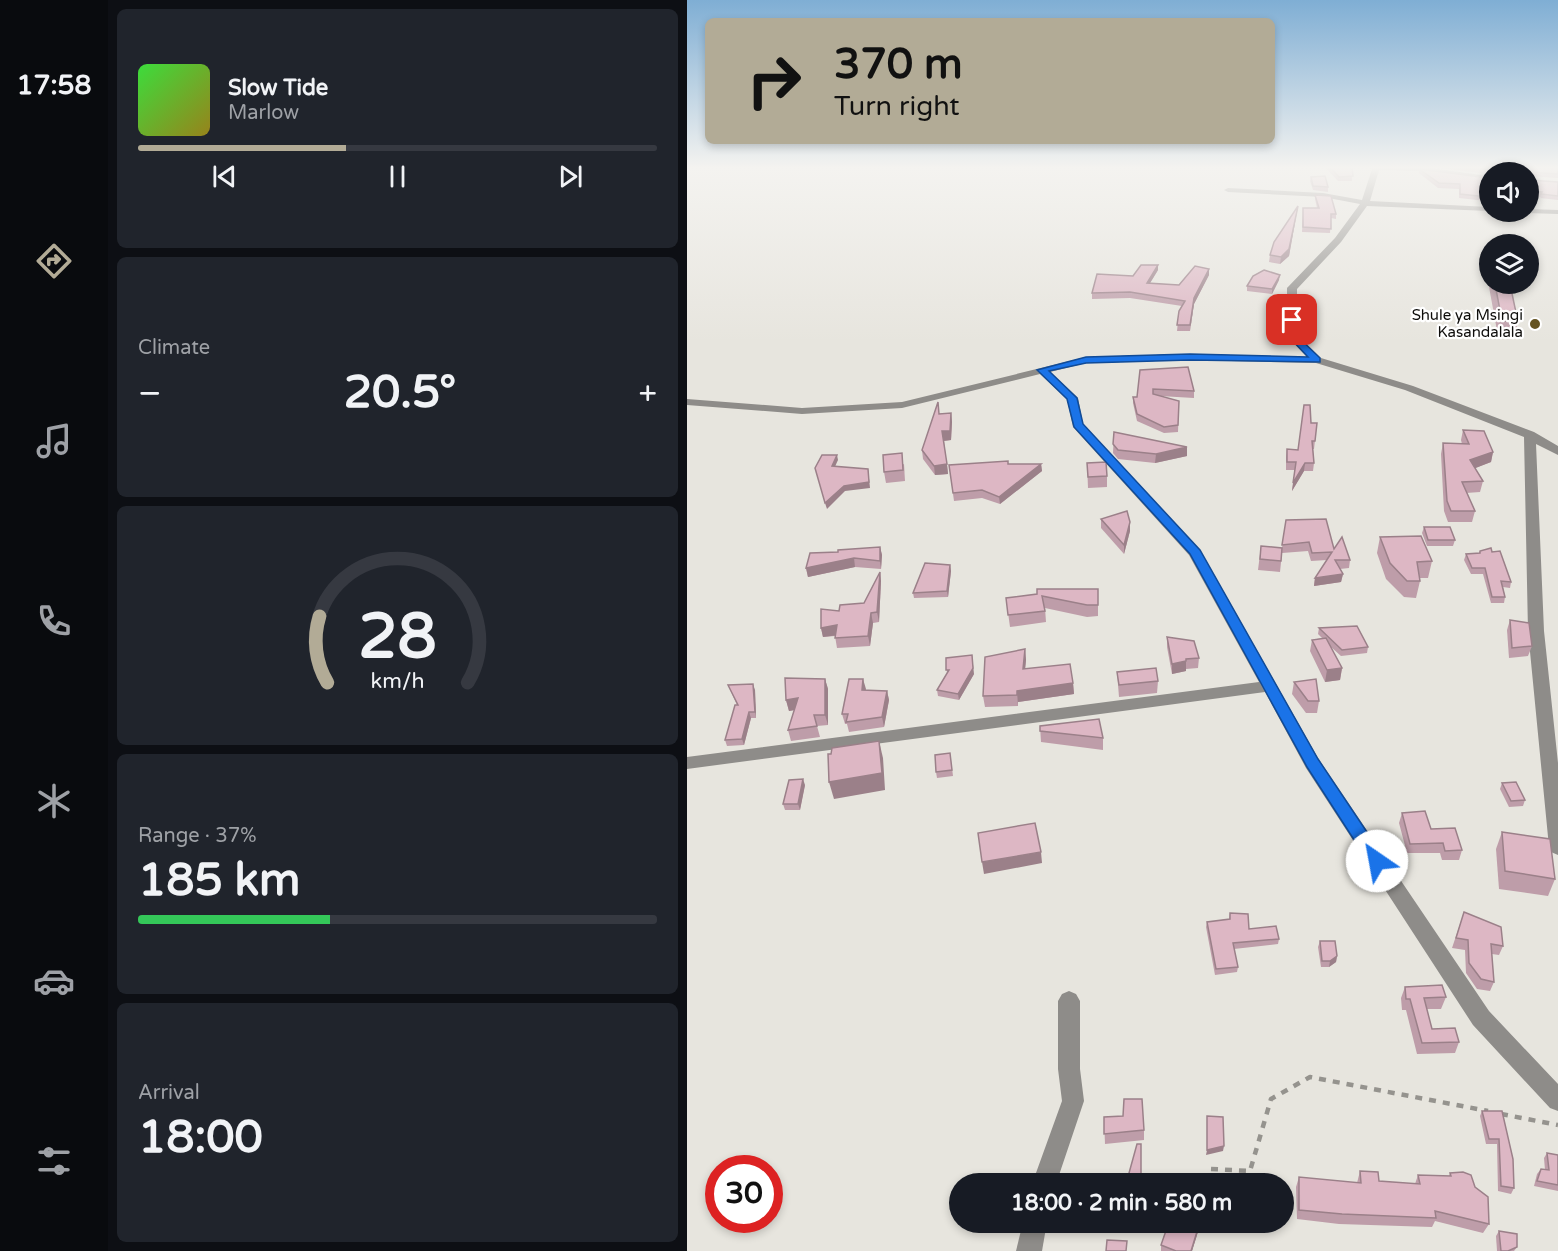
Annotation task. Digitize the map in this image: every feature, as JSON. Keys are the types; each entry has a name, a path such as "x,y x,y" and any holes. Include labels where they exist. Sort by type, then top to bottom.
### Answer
{"street":[{"path":"1317,360 1292,336 1292,288 1338,240 1349,224"},
{"path":"687,402 802,411 902,405 1042,370 1098,360 1190,357 1317,360 1409,388 1530,435 1558,451"},
{"path":"1042,370 1072,398 1077,425 1195,553 1312,763 1481,1018 1558,1100"},
{"path":"1530,435 1536,631 1554,762 1558,847"},
{"path":"687,763 1270,686"},
{"path":"1048,1173 1073,1101 1069,1068 1069,1001"},
{"path":"1029,1251 1033,1233"}],"path":[{"path":"1211,1169 1250,1171 1271,1099 1310,1077 1558,1125"}],"building":[{"path":"1286,224 1294,224 1289,249 1281,257 1270,255 1274,242"},
{"path":"1303,224 1331,224 1331,229 1303,227"},
{"path":"1141,265 1158,265 1147,283 1179,285 1195,266 1209,269 1194,298 1190,325 1177,325 1179,311 1185,301 1130,292 1092,293 1097,274 1133,276"},
{"path":"1264,270 1280,275 1272,289 1247,286 1253,276"},
{"path":"1497,294 1512,294 1518,322 1502,321"},
{"path":"1188,367 1194,391 1153,389 1153,394 1179,401 1178,425 1164,427 1137,414 1133,397 1137,397 1140,370"},
{"path":"938,402 939,414 951,413 950,431 942,431 947,464 934,466 922,450"},
{"path":"1304,405 1310,405 1311,423 1317,423 1315,441 1312,441 1314,463 1305,463 1293,483 1296,462 1287,462 1287,449 1298,450"},
{"path":"1463,430 1484,431 1493,452 1470,460 1483,481 1462,482 1475,511 1451,511 1447,501 1443,443 1469,444"},
{"path":"1114,432 1187,447 1156,454 1118,450 1113,444"},
{"path":"902,453 903,470 884,472 883,455"},
{"path":"822,455 837,455 832,466 868,469 869,482 844,486 825,503 815,468"},
{"path":"1008,461 1008,464 1041,464 999,497 982,490 953,493 949,465"},
{"path":"1106,462 1107,476 1088,477 1087,463"},
{"path":"1127,511 1130,522 1124,545 1101,519"},
{"path":"1326,519 1334,549 1342,537 1350,560 1335,560 1343,574 1315,578 1332,552 1312,553 1309,542 1282,545 1286,520"},
{"path":"1424,527 1450,527 1455,540 1428,540"},
{"path":"1421,536 1432,561 1417,562 1420,581 1407,581 1390,563 1380,537"},
{"path":"1261,546 1282,548 1281,561 1260,559"},
{"path":"880,547 880,561 854,558 806,568 810,553"},
{"path":"1491,548 1492,552 1500,551 1511,582 1501,581 1505,597 1492,597 1485,568 1472,568 1466,554 1480,553 1480,551"},
{"path":"925,563 950,565 947,591 913,593"},
{"path":"880,572 877,612 871,613 868,636 835,638 837,625 821,628 821,609 839,611 840,605 864,603"},
{"path":"1037,589 1098,589 1098,605 1042,596 1045,611 1008,615 1006,598 1037,594"},
{"path":"1510,620 1529,623 1532,646 1512,648"},
{"path":"1357,626 1368,647 1342,650 1319,628"},
{"path":"1167,637 1194,641 1199,658 1186,659 1186,661 1172,664"},
{"path":"1326,638 1342,668 1327,670 1312,640"},
{"path":"1025,649 1023,669 1070,664 1073,683 1017,691 1017,695 983,696 985,657"},
{"path":"972,655 973,668 958,694 937,690 949,670 946,670 946,658"},
{"path":"1156,668 1158,681 1119,685 1117,672"},
{"path":"785,678 825,679 825,715 814,715 817,726 788,730 798,698 786,700"},
{"path":"849,679 863,679 862,690 887,691 882,717 846,722 848,714 842,714"},
{"path":"1316,679 1319,701 1308,701 1294,682"},
{"path":"753,684 755,712 749,712 742,739 725,740 735,705 738,705 728,685"},
{"path":"1099,719 1103,738 1040,731 1040,726"},
{"path":"879,741 882,773 829,782 828,754 831,754 832,748"},
{"path":"950,753 952,770 936,772 935,755"},
{"path":"803,779 798,804 783,804 789,780"},
{"path":"1516,782 1525,800 1511,801 1502,783"},
{"path":"1425,811 1431,829 1455,828 1462,850 1445,851 1443,843 1410,844 1402,813"},
{"path":"1035,823 1041,852 982,862 978,833"},
{"path":"1502,832 1550,839 1555,879 1505,871"},
{"path":"1464,912 1501,927 1503,946 1491,944 1494,982 1481,979 1469,963 1468,940 1456,938"},
{"path":"1230,913 1248,914 1249,929 1276,926 1279,939 1233,943 1238,967 1216,969 1207,922 1230,919"},
{"path":"1320,941 1335,941 1337,956 1330,961 1322,961"},
{"path":"1442,985 1446,997 1424,998 1432,1029 1455,1028 1459,1042 1422,1043 1410,999 1406,999 1405,987"},
{"path":"1124,1099 1142,1099 1144,1130 1104,1134 1104,1117 1123,1116"},
{"path":"1482,1111 1502,1111 1513,1159 1514,1188 1501,1186 1499,1139 1489,1139"},
{"path":"1207,1116 1223,1117 1224,1146 1207,1150"},
{"path":"1137,1144 1141,1144 1141,1173 1129,1173"},
{"path":"1547,1153 1558,1155 1558,1185 1537,1181 1541,1169 1549,1170"},
{"path":"1360,1171 1378,1172 1379,1181 1420,1184 1418,1175 1451,1176 1450,1173 1463,1172 1471,1175 1475,1187 1488,1197 1489,1224 1435,1211 1436,1218 1299,1210 1299,1177 1361,1183"},
{"path":"1499,1231 1517,1234 1517,1247 1501,1251"},
{"path":"1165,1233 1197,1233 1191,1251 1176,1251 1161,1245"},
{"path":"1107,1240 1127,1241 1126,1251 1106,1251"}],"place":[{"name":"Shule ya Msingi Kasandalala","path":"1535,324"}],"route":[{"path":"1292,320 1292,336 1317,360 1190,357 1086,360 1042,370 1072,398 1077,425 1195,553 1312,763 1377,861"}]}
